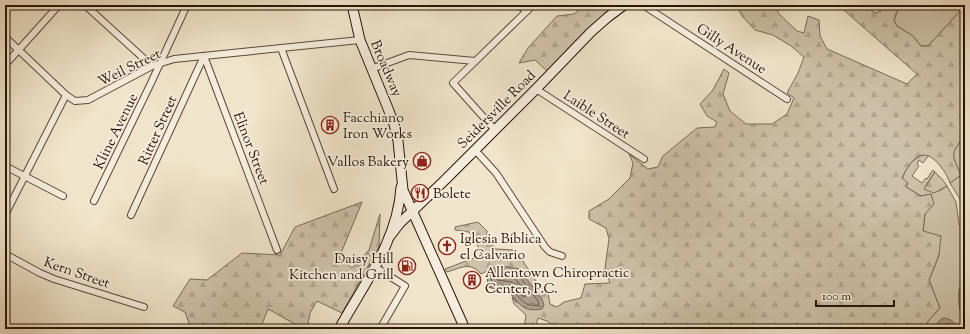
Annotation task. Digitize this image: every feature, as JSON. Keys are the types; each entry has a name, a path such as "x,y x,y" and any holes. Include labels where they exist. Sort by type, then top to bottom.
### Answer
{"main road":[{"name":"Broadway","path":"352,5 360,40 394,124 400,158 403,190 465,329"},
{"name":"Seidersville Road","path":"390,236 400,223 595,29 624,5"},
{"path":"339,329 375,267 390,236 399,206 401,177"}],"street":[{"path":"5,65 59,5"},
{"path":"85,5 152,66"},
{"name":"Kline Avenue","path":"94,201 187,5"},
{"path":"518,5 527,11"},
{"path":"495,130 453,83 533,5"},
{"name":"Gilly Avenue","path":"643,5 787,99"},
{"name":"Weil Street","path":"5,37 66,95 75,101 88,100 152,66 174,59 360,40"},
{"path":"281,48 334,189"},
{"path":"371,69 409,55 475,61"},
{"name":"Ritter Street","path":"132,215 204,56"},
{"name":"Elinor Street","path":"204,56 277,250"},
{"name":"Laible Street","path":"536,89 644,159"},
{"path":"5,215 66,95"},
{"path":"475,150 496,173 545,247 550,252 562,256"},
{"path":"5,166 64,196"},
{"name":"Kern Street","path":"5,254 54,279 144,307"},
{"path":"375,267 406,286 380,329"}],"green space":[{"path":"585,5 618,5 548,72 535,60 519,63 528,48 557,16 574,14"},
{"path":"735,5 778,5 778,13 797,31 804,33 808,16 819,20 820,36 827,49 907,84 917,74 838,5 865,5 875,13 881,11 885,5 899,5 894,21 897,26 913,36 921,46 928,46 961,10 963,5 965,5 965,135 954,154 955,162 961,175 950,183 945,173 935,160 924,155 918,156 914,160 902,178 908,183 906,187 921,196 931,194 934,204 925,214 923,231 941,236 939,255 929,280 940,308 928,321 926,329 558,329 547,321 538,318 535,329 524,329 526,315 514,304 512,297 517,303 495,267 481,274 477,270 469,267 461,267 447,272 445,269 482,255 469,232 455,230 455,227 478,222 487,231 487,239 496,249 513,250 519,255 538,284 548,293 550,304 557,307 564,302 581,298 585,284 610,283 605,268 609,239 606,228 589,219 589,211 609,199 630,178 633,163 629,154 648,169 658,167 663,156 697,128 715,127 717,122 707,116 700,104 713,90 724,69 729,73 723,94 730,111 746,124 772,124 787,114 794,98 787,93 798,73 804,57 791,46 773,35 755,30 743,17"},
{"path":"899,5 963,5 961,10 928,46 921,46 913,36 897,26 894,21"},
{"path":"965,135 965,226 963,222 960,199 950,183 961,175 955,162 954,154"},
{"path":"925,154 929,155 923,163 919,160 917,164 919,166 912,176 922,183 926,178 927,179 933,170 935,172 926,185 939,191 947,186 956,202 959,224 965,234 965,275 959,291 959,304 963,324 965,323 965,329 926,329 928,321 940,308 929,280 939,255 923,231 925,214 933,204 931,194 921,196 906,187 902,179 910,164 916,158"},
{"path":"935,172 947,186 934,193 924,189"},
{"path":"362,202 339,258 352,268 369,250 380,214 379,247 342,313 317,301 310,313 308,324 302,328 268,309 260,329 187,329 190,326 185,312 173,306 190,279 207,280 242,253 280,255 295,227"},
{"path":"965,275 965,323 963,324 959,304 959,291"}],"water":[{"path":"501,266 519,269 542,299 544,305 542,309 535,310 525,308 521,306 507,290 498,290 488,287 487,273 489,270"},
{"path":"943,318 952,321 959,329 935,329 938,322"}],"place":[{"name":"Facchiano Iron Works","path":"330,125"},
{"name":"Vallos Bakery","path":"422,161"},
{"name":"Bolete","path":"420,193"},
{"name":"Iglesia Bíblica el Calvario","path":"447,246"},
{"name":"Daisy Hill Kitchen and Grill","path":"407,266"},
{"name":"Allentown Chiropractic Center, P.C.","path":"472,280"}]}
